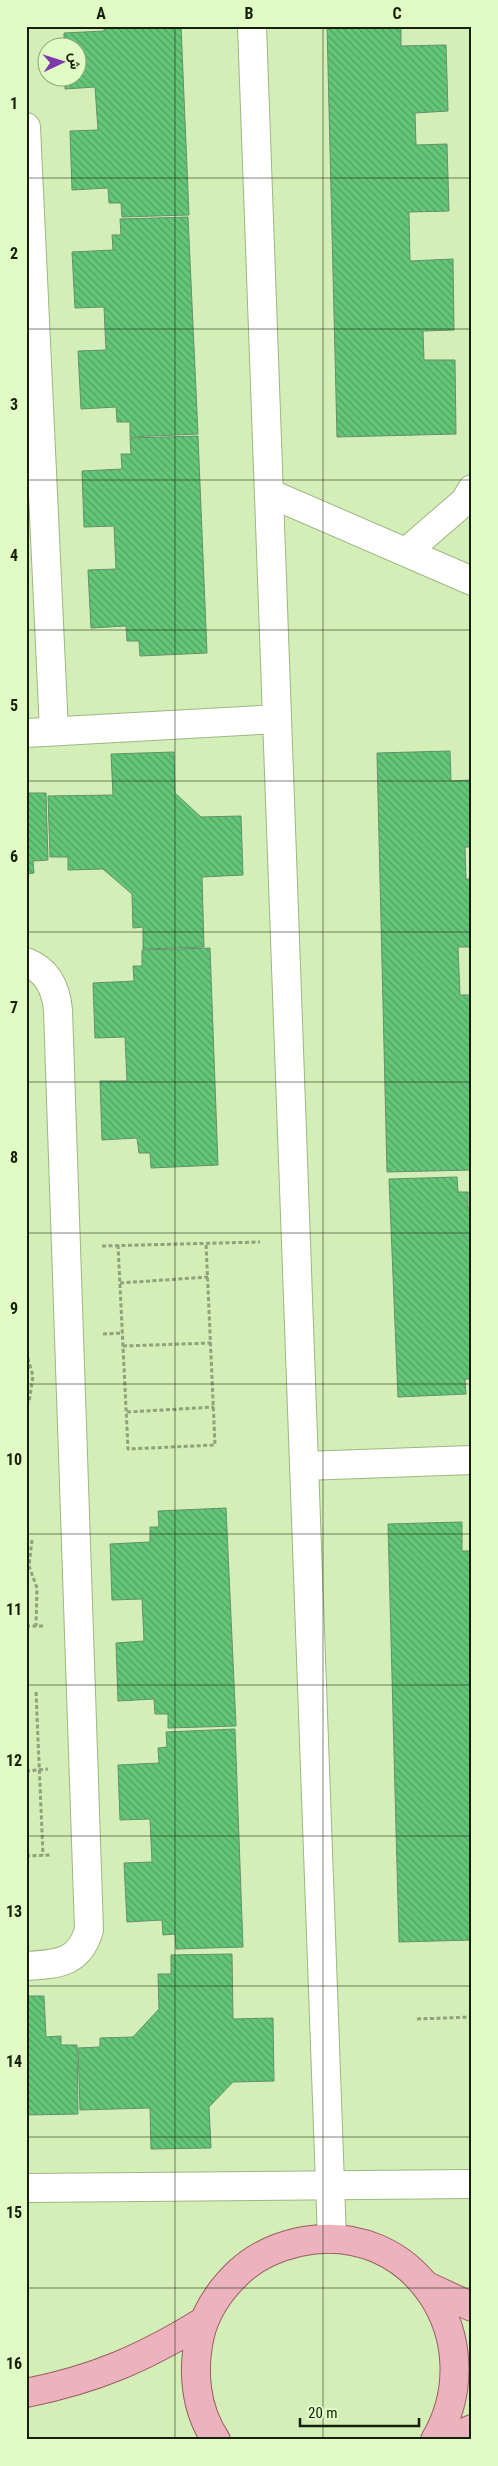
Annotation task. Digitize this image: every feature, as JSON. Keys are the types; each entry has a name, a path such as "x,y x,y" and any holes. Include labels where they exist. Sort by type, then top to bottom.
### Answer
{"main road":[{"path":"216,2440 208,2429 197,2394 195,2357 204,2321 214,2300 246,2266 265,2254 286,2244 332,2239 353,2241 374,2248 410,2270 425,2284 439,2305 450,2328 455,2352 456,2377 452,2402 444,2425 435,2440"},
{"path":"425,2284 472,2306"},
{"path":"26,2393 64,2386 113,2370 160,2348 204,2321"},
{"path":"447,2440 472,2429"}],"street":[{"path":"252,26 332,2239"},
{"path":"26,127 54,731"},
{"path":"406,552 465,500 472,489"},
{"path":"269,493 472,581"},
{"path":"26,733 277,720"},
{"path":"26,962 42,971 51,982 56,995 89,1930 83,1946 71,1958 60,1963 26,1966"},
{"path":"304,1466 472,1460"},
{"path":"26,2188 472,2184"}],"path":[{"path":"66,1247 296,1241"},
{"path":"118,1245 128,1449 215,1445 206,1243"},
{"path":"120,1283 208,1277"},
{"path":"124,1346 211,1343"},
{"path":"26,1352 33,1376 29,1404"},
{"path":"127,1412 214,1407"},
{"path":"32,1540 30,1566 37,1588 36,1626"},
{"path":"36,1692 43,1855"},
{"path":"417,2019 472,2017"}],"building":[{"path":"104,26 181,26 189,215 122,217 121,203 109,203 108,188 72,190 70,131 98,130 95,87 88,87 88,38 64,38 64,33 104,31"},
{"path":"327,26 401,26 401,46 446,45 448,111 415,113 416,145 447,144 449,211 409,212 410,261 453,259 454,330 423,331 424,360 455,360 456,434 337,437"},
{"path":"188,217 198,434 130,437 130,422 117,422 116,407 81,409 78,351 106,350 104,307 75,308 72,252 113,250 112,235 121,235 120,219"},
{"path":"198,436 207,653 140,656 139,641 127,641 126,626 91,628 88,570 116,569 114,526 84,527 82,471 122,469 121,454 131,454 130,438"},
{"path":"450,751 451,781 472,780 472,847 465,847 466,879 472,879 472,947 458,947 460,995 472,995 472,1170 387,1172 377,753"},
{"path":"174,752 175,793 201,817 241,816 243,875 202,877 204,947 143,949 143,927 133,928 132,894 103,869 68,870 68,857 50,857 48,796 113,795 111,754"},
{"path":"26,793 46,793 48,860 33,861 34,873 26,874"},
{"path":"210,948 218,1165 151,1168 150,1153 139,1153 137,1138 102,1140 100,1081 127,1081 125,1037 95,1038 93,983 134,981 133,966 142,966 142,950"},
{"path":"457,1177 458,1192 468,1192 468,1208 472,1207 472,1379 465,1379 466,1394 398,1397 389,1179"},
{"path":"226,1508 236,1726 168,1728 168,1714 155,1714 154,1699 118,1701 116,1643 144,1641 142,1599 112,1600 110,1544 150,1542 150,1527 159,1527 158,1511"},
{"path":"462,1522 462,1551 472,1551 472,1717 470,1717 472,1940 399,1942 388,1524"},
{"path":"235,1729 243,1947 176,1949 175,1934 163,1935 162,1920 127,1922 124,1863 152,1862 150,1819 120,1820 118,1765 159,1763 158,1748 167,1747 166,1732"},
{"path":"232,1954 233,2019 273,2018 274,2081 233,2082 209,2107 211,2148 151,2149 150,2108 80,2110 78,2048 100,2047 100,2038 133,2037 159,2009 158,1974 171,1974 171,1955"},
{"path":"26,1996 44,1996 46,2037 61,2036 61,2045 77,2045 78,2114 26,2115"}]}
